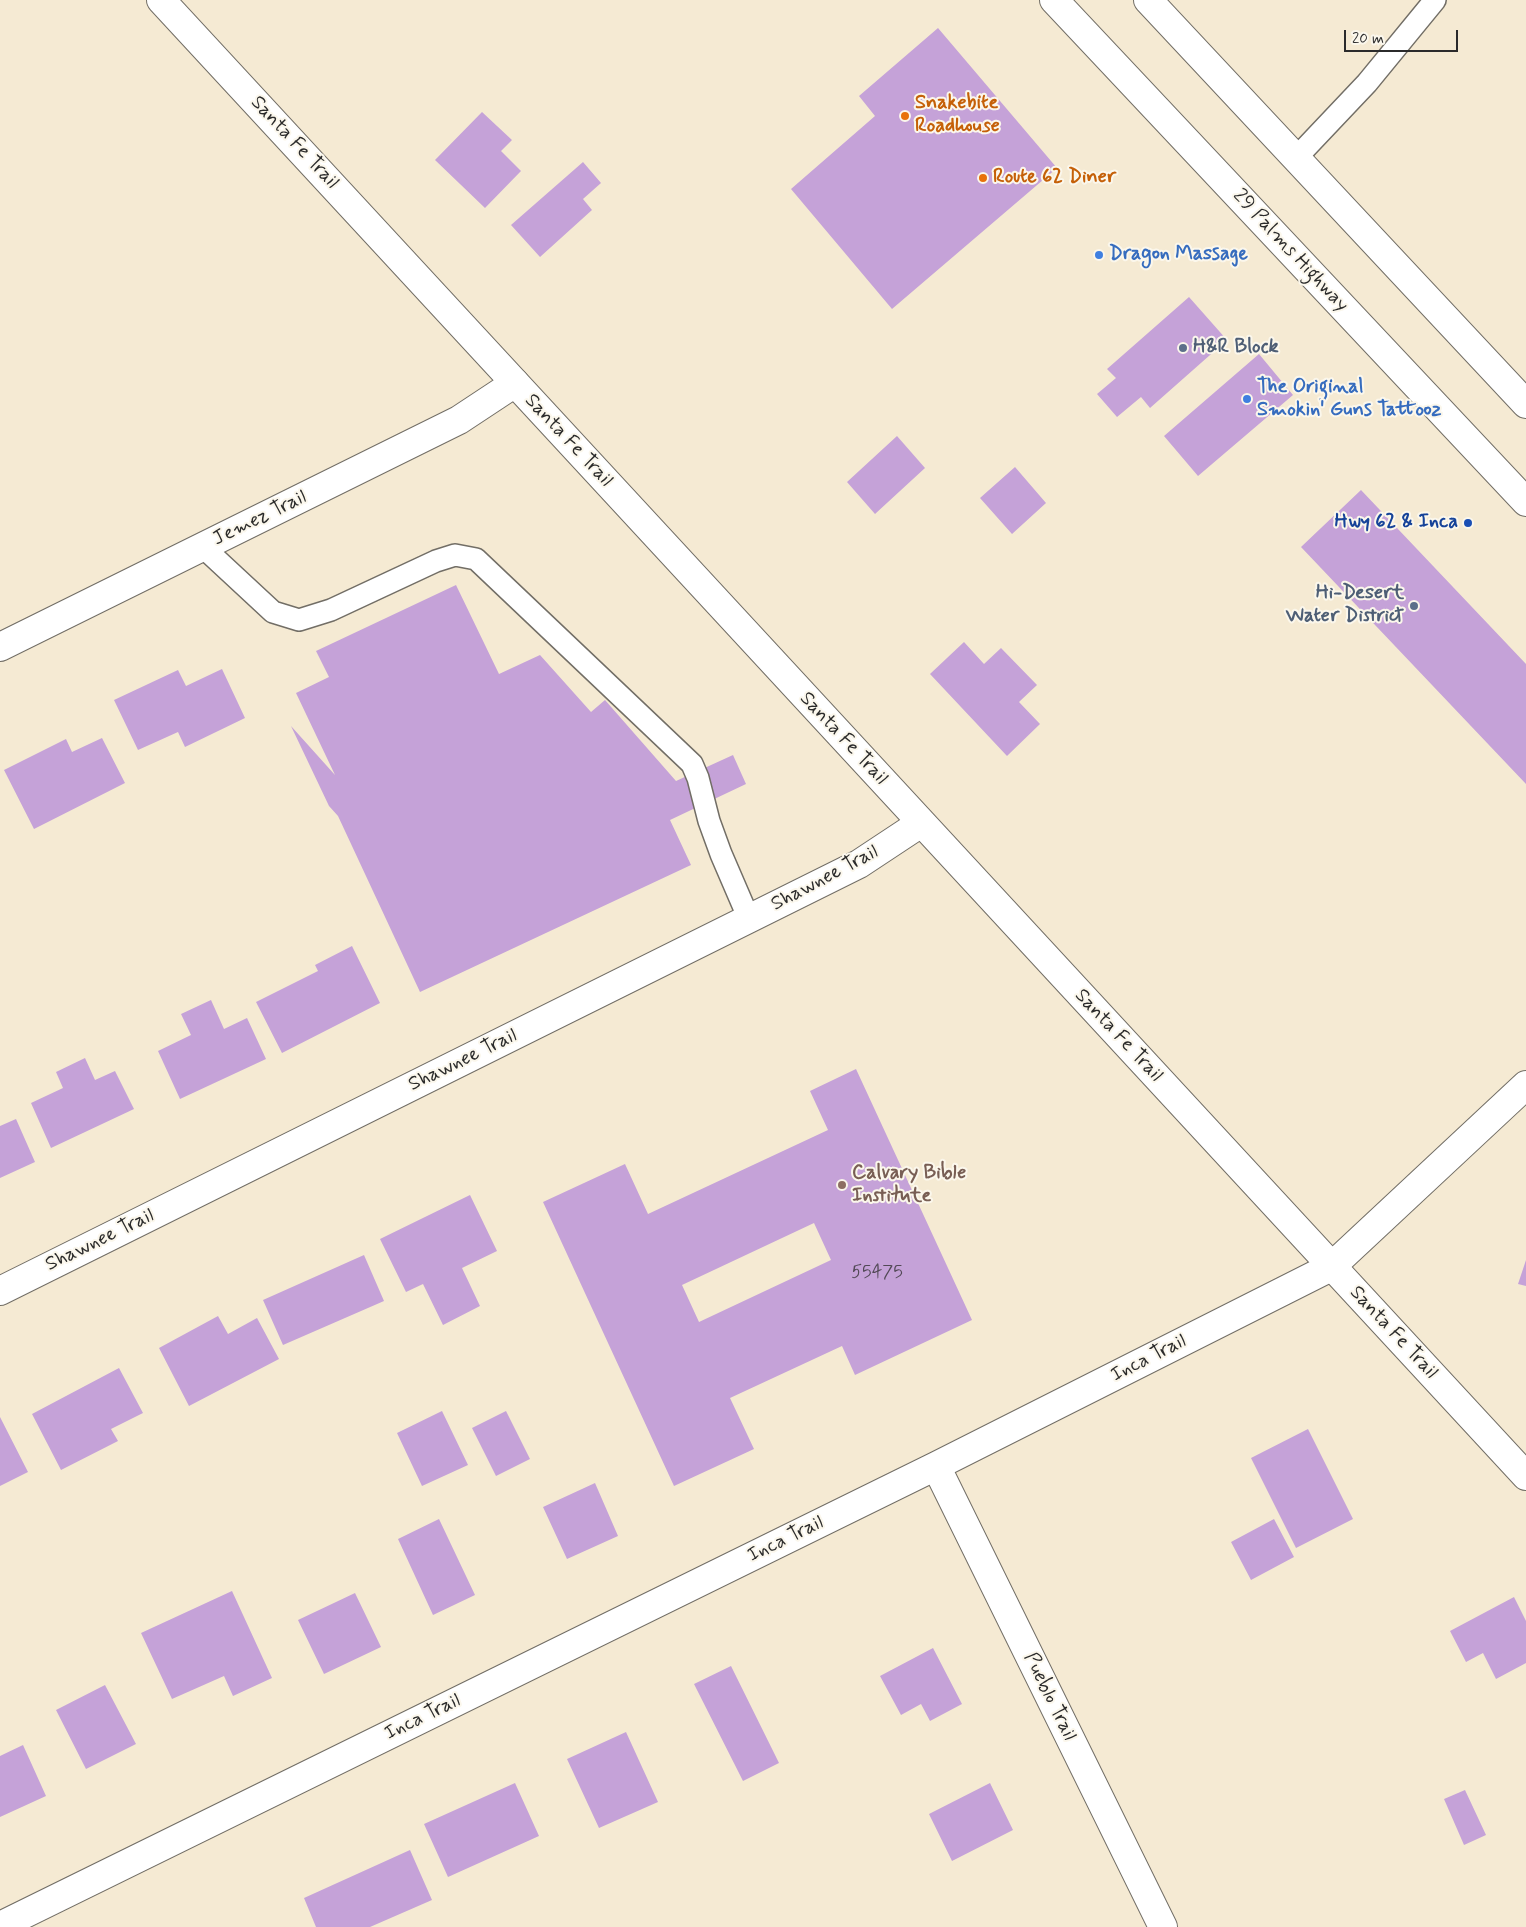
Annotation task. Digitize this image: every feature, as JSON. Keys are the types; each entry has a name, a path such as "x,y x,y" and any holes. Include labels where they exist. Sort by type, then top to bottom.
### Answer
{"street":[{"name":"Santa Fe Trail","path":"161,0 1330,1267 1526,1476"},
{"name":"29 Palms Highway","path":"1054,0 1526,502"},
{"path":"1148,0 1526,404"},
{"name":"Jemez Trail","path":"0,647 459,420 515,383"},
{"name":"Shawnee Trail","path":"0,1291 858,864 921,823"},
{"name":"Inca Trail","path":"0,1926 936,1466 1330,1267 1526,1085"},
{"name":"Pueblo Trail","path":"936,1466 1163,1927"}],"lane":[{"path":"1296,158 1367,84 1435,0"},
{"path":"203,547 273,612 299,620 331,610 436,561 455,555 476,559 692,764 721,854 749,919"}],"building":[{"path":"938,28 1057,168 892,309 791,189 875,116 859,96"},
{"path":"482,112 512,140 501,151 521,171 485,208 435,160"},
{"path":"583,162 601,183 583,199 592,210 540,257 511,225"},
{"path":"1189,297 1227,340 1150,408 1141,397 1117,417 1097,394 1116,378 1107,369"},
{"path":"1259,354 1293,395 1198,476 1164,436"},
{"path":"897,436 925,468 875,514 847,482"},
{"path":"1015,467 1046,503 1012,534 980,498"},
{"name":"Hi-Desert Water District","path":"1361,490 1526,664 1526,784 1301,547"},
{"path":"456,585 499,674 540,655 591,712 605,700 676,781 733,755 746,784 670,820 691,865 420,992 338,816 329,806 291,726 335,775 296,693 329,677 316,651"},
{"path":"964,642 984,664 1001,648 1037,685 1019,702 1040,724 1007,756 930,674"},
{"path":"222,669 245,718 185,747 178,732 138,750 114,700 178,670 186,686"},
{"path":"102,738 125,783 34,829 4,770 66,739 72,752"},
{"path":"352,946 380,1003 282,1053 256,1002 318,971 315,965"},
{"path":"211,1000 224,1029 247,1018 266,1059 180,1099 158,1051 191,1035 181,1014"},
{"path":"85,1058 95,1080 115,1071 134,1109 51,1148 31,1103 63,1088 56,1072"},
{"path":"856,1069 972,1320 855,1375 842,1346 730,1398 754,1449 674,1486 543,1202 625,1164 648,1214 828,1130 810,1091","holes":["814,1223 831,1260 699,1322 682,1285"]},
{"path":"16,1119 35,1162 0,1178 0,1126"},
{"path":"470,1195 497,1251 462,1268 480,1306 443,1325 423,1284 406,1292 380,1239"},
{"path":"364,1255 384,1301 283,1345 263,1300"},
{"path":"1526,1260 1526,1286 1518,1284"},
{"path":"218,1316 228,1334 257,1318 279,1359 189,1406 159,1348"},
{"path":"119,1368 143,1413 111,1429 118,1441 61,1470 32,1414"},
{"path":"442,1411 468,1465 422,1486 397,1433"},
{"path":"506,1411 530,1459 496,1476 472,1428"},
{"path":"0,1417 28,1472 0,1486"},
{"path":"1308,1429 1353,1519 1296,1548 1251,1458"},
{"path":"595,1483 618,1536 567,1559 543,1507"},
{"path":"439,1519 475,1595 433,1615 398,1539"},
{"path":"1274,1519 1294,1557 1251,1580 1231,1542"},
{"path":"232,1591 272,1678 233,1696 224,1676 172,1699 141,1633"},
{"path":"355,1593 381,1647 324,1674 298,1620"},
{"path":"1514,1597 1526,1621 1526,1663 1496,1679 1483,1653 1466,1662 1450,1631"},
{"path":"933,1648 962,1704 930,1721 921,1704 901,1715 880,1676"},
{"path":"731,1666 779,1763 743,1781 694,1684"},
{"path":"105,1685 136,1744 86,1769 56,1710"},
{"path":"626,1732 658,1802 599,1828 567,1759"},
{"path":"23,1745 46,1796 0,1817 0,1756"},
{"path":"515,1783 539,1836 448,1877 424,1824"},
{"path":"990,1783 1013,1830 952,1861 929,1814"},
{"path":"1465,1790 1486,1835 1464,1845 1444,1799"},
{"path":"410,1850 432,1900 370,1927 316,1927 304,1898"}],"place":[{"name":"Snakebite Roadhouse","path":"905,116"},
{"name":"Route 62 Diner","path":"983,178"},
{"name":"Dragon Massage","path":"1099,255"},
{"name":"H&R Block","path":"1183,348"},
{"name":"The Original Smokin' Guns Tattooz","path":"1247,399"},
{"name":"Hwy 62 & Inca","path":"1468,523"},
{"name":"Hi-Desert Water District","path":"1414,606"},
{"name":"Calvary Bible Institute","path":"842,1185"}]}
